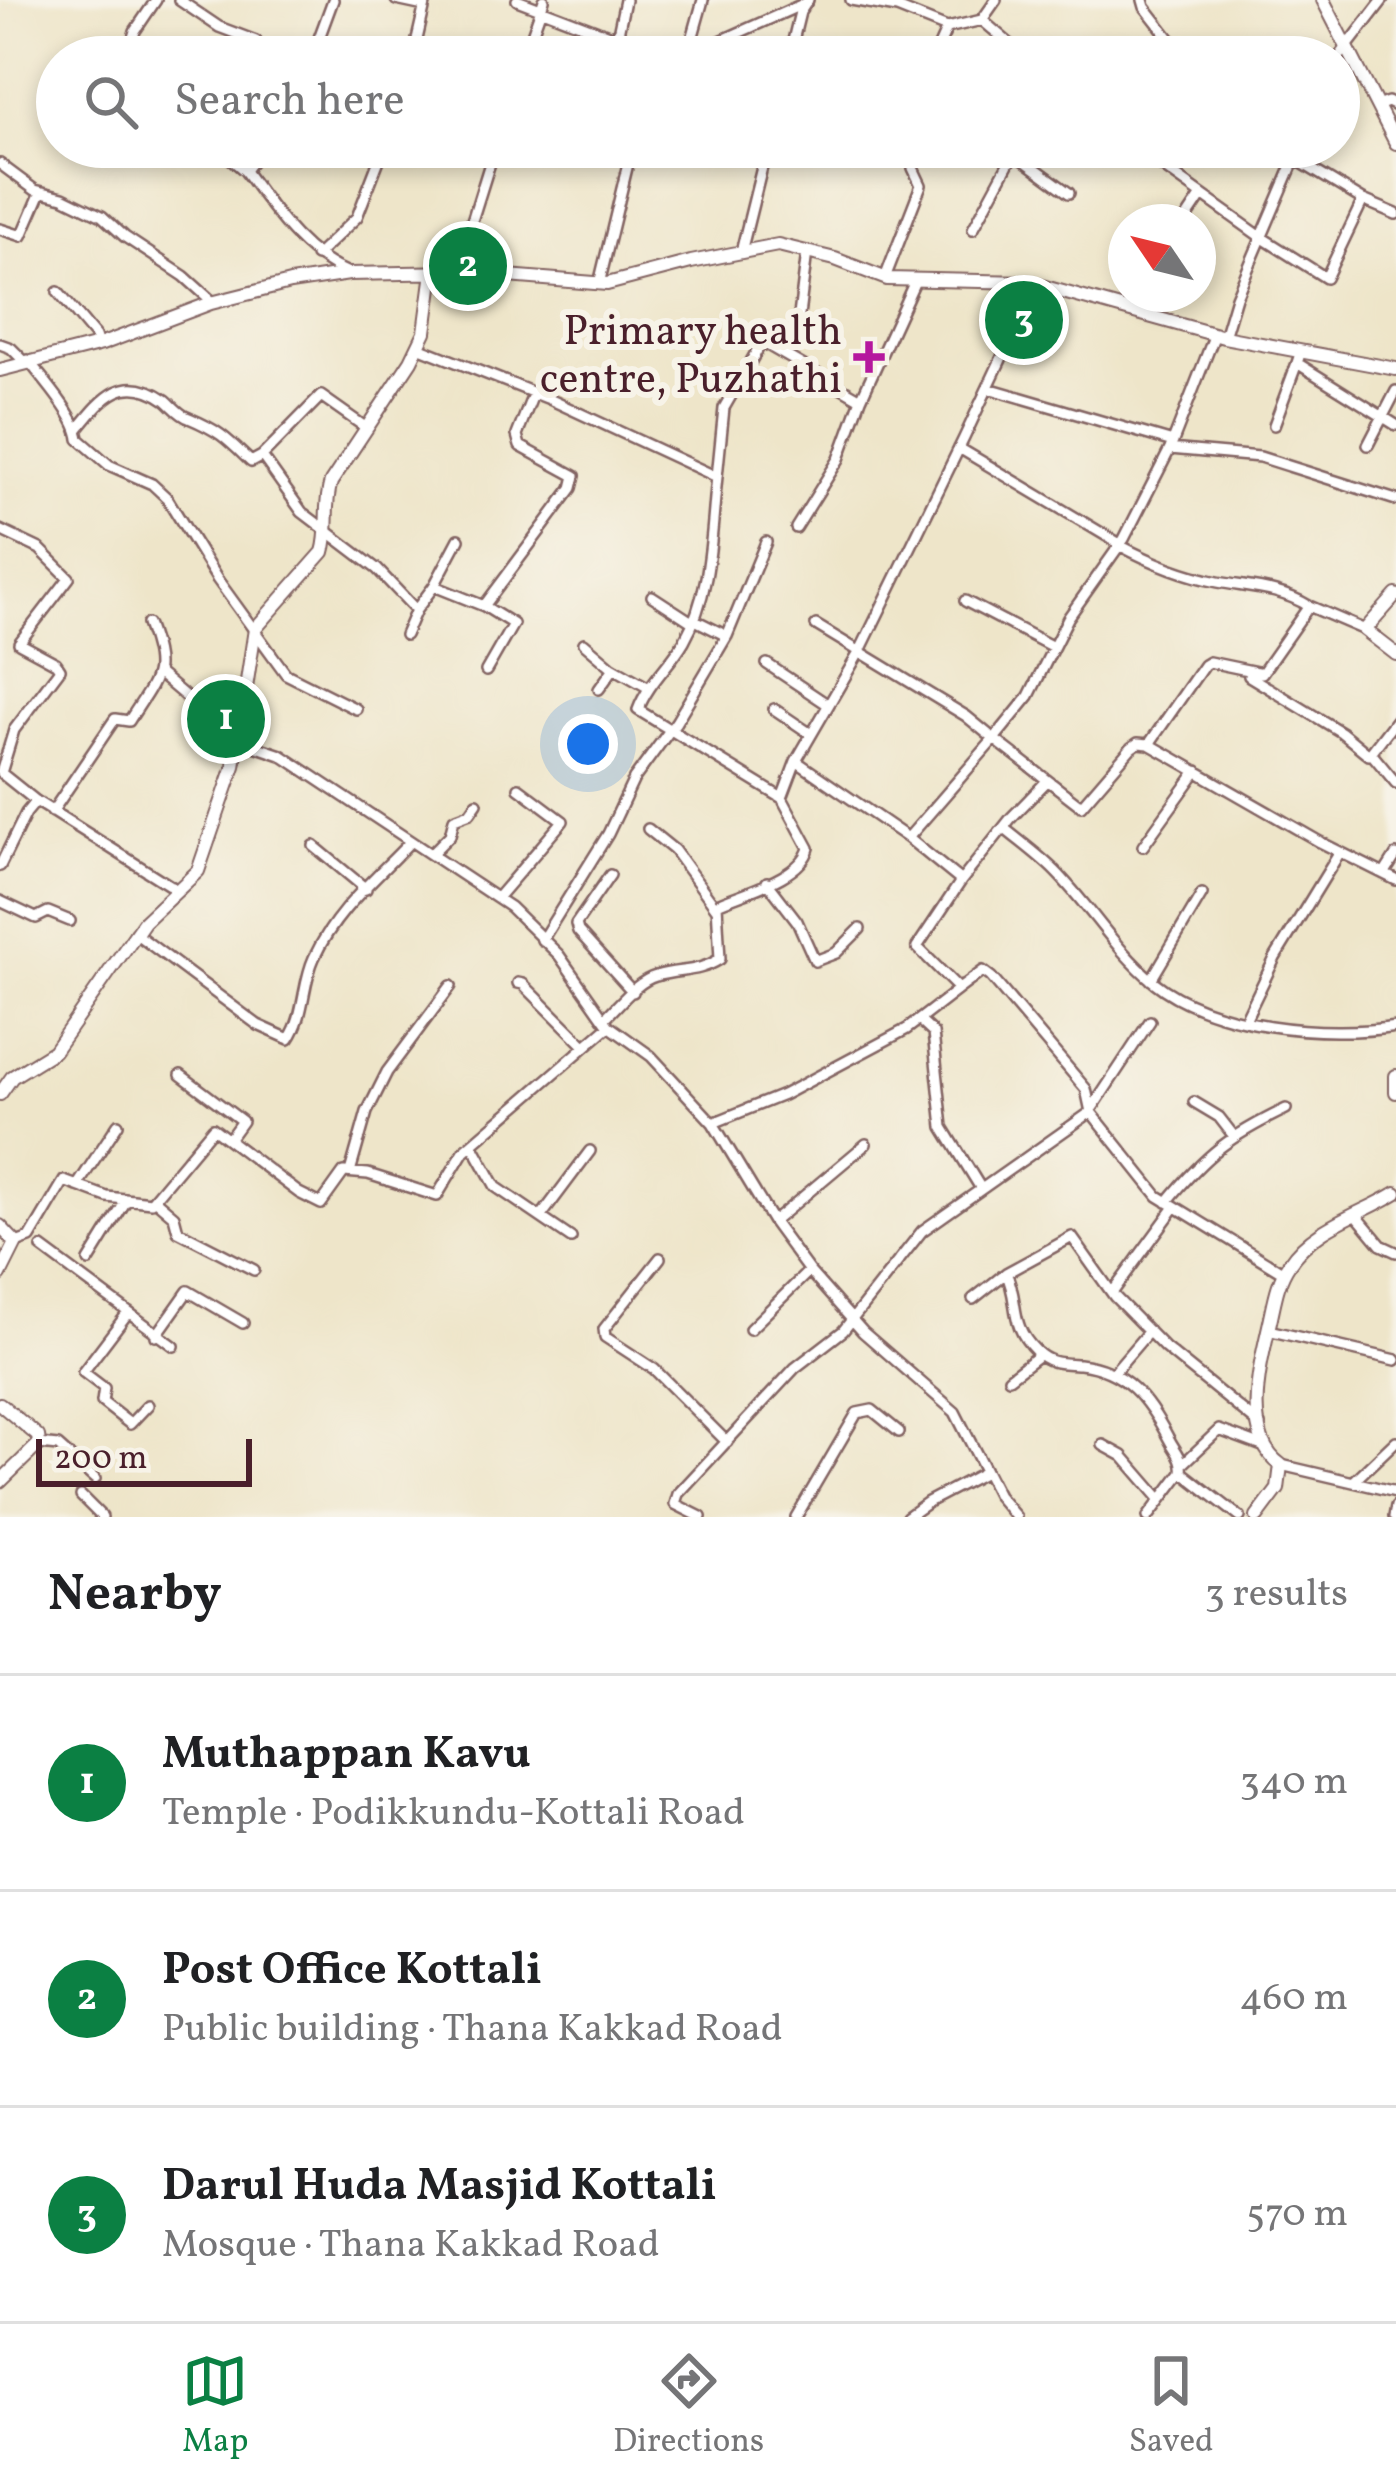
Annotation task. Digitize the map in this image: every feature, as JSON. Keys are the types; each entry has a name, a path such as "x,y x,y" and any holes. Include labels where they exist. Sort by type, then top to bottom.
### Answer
{"main road":[{"path":"1323,0 1337,36"},
{"path":"1360,78 1396,143"},
{"path":"0,370 98,345 213,302 349,274 456,272 599,284 778,245 885,278 1027,282 1108,305"},
{"path":"0,1094 13,1077 53,1051 135,933 198,871 234,766 255,628 323,552 325,502 331,482 418,347 430,316 433,272"},
{"path":"1134,312 1299,357 1396,369"},
{"path":"1396,595 1365,630 1396,654"},
{"path":"1396,1076 1396,1092"},
{"path":"1256,1517 1279,1489 1281,1465 1268,1456 1265,1447 1255,1381 1284,1273 1319,1232 1396,1192"},
{"path":"0,1226 16,1243 0,1275"},
{"path":"0,1403 38,1436 38,1444 0,1482"}],"street":[{"path":"133,36 156,0"},
{"path":"179,0 219,27 243,36"},
{"path":"197,12 206,0"},
{"path":"320,36 333,0"},
{"path":"396,0 425,3 418,36"},
{"path":"517,0 542,4 613,36"},
{"path":"617,36 625,0"},
{"path":"693,36 703,0"},
{"path":"851,0 906,6 947,28 982,20 996,0"},
{"path":"1143,0 1169,36"},
{"path":"1355,36 1383,0"},
{"path":"731,36 806,2"},
{"path":"795,36 806,2"},
{"path":"531,36 542,4"},
{"path":"982,20 1001,36"},
{"path":"943,36 947,28"},
{"path":"1378,106 1388,102 1396,106"},
{"path":"0,164 41,192 102,216 213,302"},
{"path":"242,168 288,230 316,256 349,274"},
{"path":"316,256 357,217 376,168"},
{"path":"456,272 488,168"},
{"path":"599,284 627,168"},
{"path":"741,253 761,168"},
{"path":"885,278 921,185 914,168"},
{"path":"973,229 1002,168"},
{"path":"1035,168 1069,193"},
{"path":"1164,168 1326,278 1363,200"},
{"path":"908,838 1029,696 1068,618 1120,545 1171,446 1289,168"},
{"path":"1319,168 1363,200 1396,214"},
{"path":"0,229 22,236 41,192"},
{"path":"1196,204 1202,195"},
{"path":"783,355 796,338 808,253"},
{"path":"796,528 839,459 915,280"},
{"path":"782,798 796,761 860,651 988,388 1027,282"},
{"path":"58,292 98,345"},
{"path":"154,1199 213,1128 321,1204 344,1172 437,1196 472,1144 585,1046 652,976 701,971 720,959 717,904 795,868 808,856 809,848 782,798 638,710 683,642 703,595 724,408 762,342 861,398"},
{"path":"0,344 11,348 57,391 59,404 78,428 79,440 109,465 152,484 167,498 217,579 286,674 356,709"},
{"path":"418,347 534,392 717,477"},
{"path":"1274,425 1299,357 1396,425"},
{"path":"78,428 107,394 121,388 154,393 185,418 218,430 251,462 321,396 365,427"},
{"path":"988,388 1171,446 1260,457 1396,500"},
{"path":"1368,446 1396,391"},
{"path":"484,606 546,527 575,476 520,446 517,434 534,392"},
{"path":"959,448 1157,565 1215,581 1281,591 1365,630"},
{"path":"262,456 302,512 377,569 416,610"},
{"path":"0,530 40,549 69,578 19,643 60,669 14,730 1,773 52,812 177,890"},
{"path":"405,635 459,538"},
{"path":"542,940 608,834 634,778 670,730 727,636 766,542"},
{"path":"434,586 484,606 513,624 486,671"},
{"path":"652,596 727,636"},
{"path":"964,602 1054,647"},
{"path":"1149,744 1204,665 1209,662 1256,674 1266,670 1309,606"},
{"path":"52,812 115,719 129,722 159,674 147,623"},
{"path":"816,625 966,716 1081,806 1131,748 1149,744 1396,880"},
{"path":"584,643 649,688"},
{"path":"767,664 827,704"},
{"path":"599,689 614,668"},
{"path":"1239,670 1371,753"},
{"path":"159,674 237,740 281,755 497,898 559,955 607,1023 651,1056 713,1123 809,1271 853,1319 955,1412 998,1496 1016,1517"},
{"path":"774,709 811,734"},
{"path":"1396,720 1371,753 1396,783"},
{"path":"796,761 908,838 961,881"},
{"path":"1143,846 1197,771"},
{"path":"959,989 917,947 961,881 1047,781"},
{"path":"497,898 563,820 519,788"},
{"path":"0,866 36,801"},
{"path":"431,854 450,835 454,819 470,813 477,803"},
{"path":"648,829 674,850 717,909"},
{"path":"1005,829 1055,871 1097,925 1151,980 1176,998 1264,1026 1358,1031 1396,1027"},
{"path":"135,933 258,1025 289,1039 297,1027 312,961 346,903 366,890 410,842"},
{"path":"314,846 366,890"},
{"path":"1245,1020 1275,958 1340,852"},
{"path":"1384,874 1396,855"},
{"path":"610,875 576,924 633,992"},
{"path":"766,882 797,921 815,961 836,953 860,929"},
{"path":"1151,980 1202,894"},
{"path":"0,901 36,918 48,912 70,921"},
{"path":"713,1123 783,1095 919,1020 983,971 1086,1089 1090,1112 1134,1171 1171,1204 1284,1273"},
{"path":"518,982 585,1046"},
{"path":"350,1172 367,1112 387,1072 451,986"},
{"path":"919,1020 933,1033 944,1127 980,1187"},
{"path":"701,1517 675,1504 678,1494 795,1368 843,1331 922,1231 1090,1112 1150,1021"},
{"path":"181,1075 242,1121 230,1139"},
{"path":"1194,1102 1220,1117 1233,1135"},
{"path":"1112,1292 1194,1168 1233,1135 1286,1108"},
{"path":"77,1186 118,1124"},
{"path":"472,1144 496,1187 571,1238"},
{"path":"773,1222 866,1144"},
{"path":"542,1215 590,1151"},
{"path":"16,1243 30,1238 64,1180 126,1201 154,1199 174,1216 178,1231 254,1270"},
{"path":"89,1261 126,1201"},
{"path":"1356,1215 1381,1245 1396,1252"},
{"path":"973,1299 1006,1273 1072,1237 1112,1292 1149,1331 1259,1425"},
{"path":"42,1248 174,1346"},
{"path":"660,1258 604,1329 605,1336 654,1369 727,1442"},
{"path":"750,1329 809,1271"},
{"path":"1006,1273 1016,1325 1040,1355 1052,1362 1114,1372 1141,1395 1183,1467 1240,1517"},
{"path":"156,1336 188,1291 243,1323"},
{"path":"128,1314 83,1372 104,1388 102,1402 130,1424 148,1405"},
{"path":"1268,1330 1396,1360"},
{"path":"1114,1372 1149,1331"},
{"path":"1009,1378 1040,1355"},
{"path":"796,1517 857,1413 876,1412 898,1432"},
{"path":"0,1426 12,1413"},
{"path":"1148,1517 1198,1445 1219,1430 1265,1447"},
{"path":"1354,1481 1396,1440"},
{"path":"38,1444 58,1446 95,1479"},
{"path":"1103,1445 1123,1456 1161,1500"},
{"path":"1281,1465 1396,1492"},
{"path":"907,1517 986,1472"},
{"path":"81,1496 102,1517"},
{"path":"1394,1517 1396,1506"}],"place":[{"name":"Post Office Kottali","path":"468,266"},
{"name":"Darul Huda Masjid Kottali","path":"1024,320"},
{"name":"Primary health centre, Puzhathi","path":"869,357"},
{"name":"Muthappan Kavu","path":"226,719"}]}
